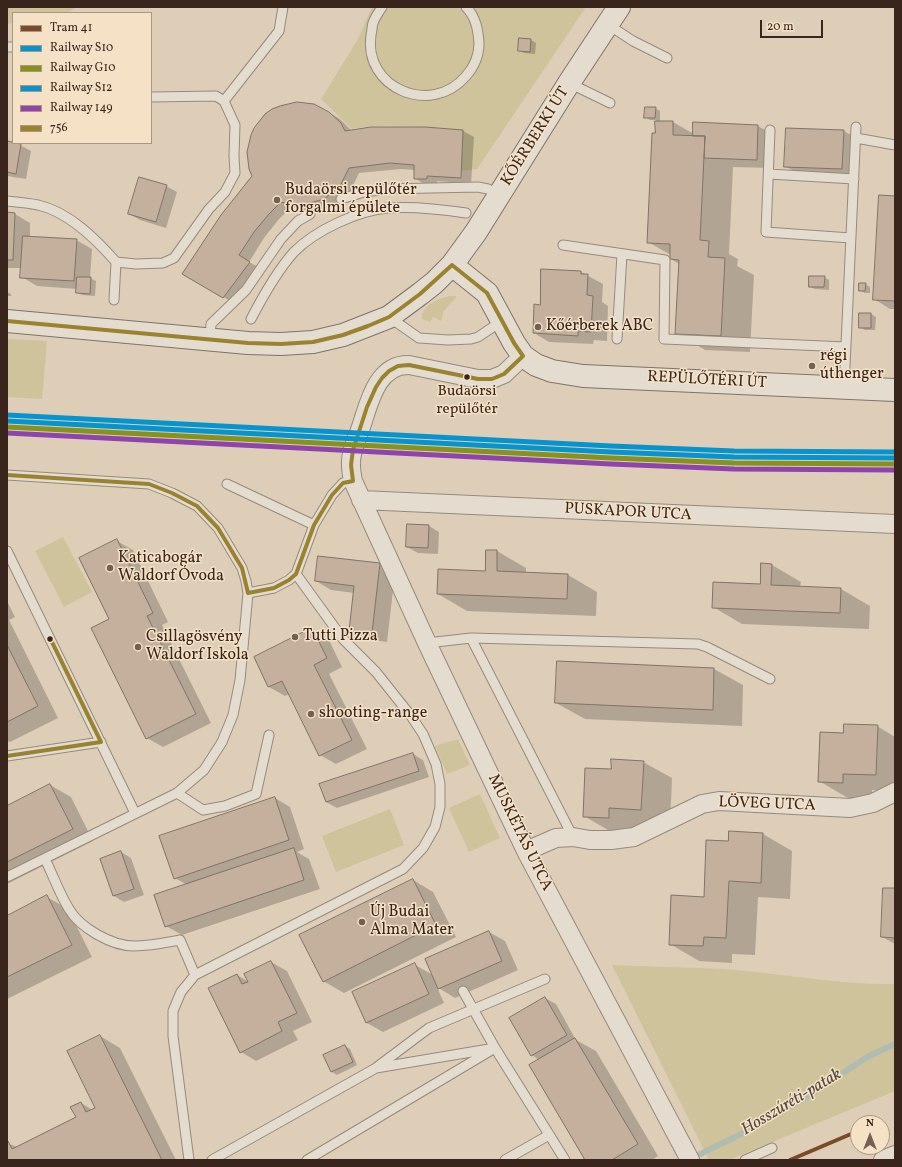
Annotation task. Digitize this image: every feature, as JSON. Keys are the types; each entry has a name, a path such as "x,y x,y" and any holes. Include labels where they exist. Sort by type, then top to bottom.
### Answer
{"street":[{"name":"KŐÉRBERKI ÚT","path":"452,265 500,196 569,83 613,16"},
{"path":"7,321 248,343 281,344 313,342 343,335 389,318 420,294 452,265"},
{"name":"REPÜLŐTÉRI ÚT","path":"452,265 485,290 514,343 523,356 536,365 552,372 583,376 895,390"},
{"path":"361,500 353,480 350,466 352,454 373,391 380,380 392,369 401,364 478,379 492,379 504,374 523,356"},
{"name":"PUSKAPOR UTCA","path":"361,500 895,524"},
{"name":"MUSKÉTÁS UTCA","path":"361,500 526,851 690,1160"},
{"name":"LÖVEG UTCA","path":"526,851 556,838 573,837 590,840 611,840 634,837 702,804 719,801 850,808 873,803 895,792"},
{"path":"883,1160 895,1154"}],"lane":[{"path":"224,101 279,31 283,7"},
{"path":"382,7 373,23 370,43 374,63 385,80 402,91 421,96 441,93 459,84 472,69 479,50 478,30 470,11 466,7"},
{"path":"613,16 633,41 667,58"},
{"path":"569,83 610,103"},
{"path":"7,201 40,205 64,216 93,238 116,262 164,264 174,258 209,209 225,192 235,173 235,125 224,101 216,96 152,97"},
{"path":"844,388 856,127"},
{"path":"770,130 766,232 851,238"},
{"path":"856,138 895,145"},
{"path":"769,174 854,179"},
{"path":"341,199 364,192 386,189 488,188 500,196"},
{"path":"251,318 284,264 308,240 336,223 386,208 440,209 466,213"},
{"path":"210,339 211,324 246,290 281,239 298,221 310,214"},
{"path":"563,245 665,260 664,339 846,347"},
{"path":"617,339 622,254"},
{"path":"114,300 116,262"},
{"path":"389,318 419,338 448,340 471,339 478,337 502,321"},
{"path":"7,474 149,484 172,493 197,506 218,528 242,568 248,593 240,680 233,715 222,742 204,770 177,793 7,877"},
{"path":"248,593 274,588 289,580 296,574 314,526 332,495 343,483 353,480"},
{"path":"227,484 314,526"},
{"path":"7,551 135,813"},
{"path":"189,1160 173,1036 173,1011 181,992 195,975 403,869 423,848 435,827 440,807 440,784 436,764 422,734 411,716 376,672 343,639 296,574"},
{"path":"428,643 471,638 698,644 707,647 770,679"},
{"path":"471,638 573,837"},
{"path":"177,793 203,810 225,806 256,794 269,735"},
{"path":"7,756 101,742"},
{"path":"45,859 69,910 80,923 94,933 109,940 132,946 156,945 180,940 195,975"},
{"path":"212,1160 376,1068 429,1028 545,980"},
{"path":"463,991 495,1048 565,1160"},
{"path":"376,1068 495,1048"},
{"path":"306,1160 495,1048"},
{"path":"505,1160 550,1135"},
{"path":"745,1160 772,1148"}],"shaded area":[{"path":"7,7 77,7 69,12 12,12 12,23 7,24"},
{"path":"372,7 586,7 477,169 461,171 463,130 392,126 352,129 321,99 358,39"},
{"path":"450,296 457,296 443,312 442,321 433,317 430,322 422,319 424,310 430,304"},
{"path":"7,339 47,341 42,399 7,397"},
{"path":"63,537 92,592 64,607 35,551"},
{"path":"458,739 470,765 447,774 435,746"},
{"path":"480,794 500,838 469,852 449,808"},
{"path":"390,809 404,845 336,872 322,836"},
{"path":"612,965 737,970 855,983 895,984 895,1091 729,1160 709,1160"}],"building":[{"path":"519,38 531,39 530,52 518,51"},
{"name":"Budaörsi repülőtér forgalmi épülete","path":"297,102 314,104 329,112 341,123 345,131 371,127 425,127 463,130 461,178 427,176 427,179 414,179 414,165 390,163 349,168 340,186 324,199 303,205 281,202 254,232 239,255 250,262 223,298 182,274 221,215 252,176 249,169 247,152 254,128 265,114 272,109"},
{"path":"645,107 656,107 655,118 644,118"},
{"path":"655,121 673,121 673,135 705,136 700,240 709,241 708,257 725,258 721,336 675,334 679,260 670,259 670,244 647,243 652,133 655,133"},
{"path":"693,122 758,125 757,160 704,158 705,136 693,136"},
{"path":"786,128 844,130 842,169 784,167"},
{"path":"7,141 12,142 12,144 21,144 16,174 7,172"},
{"path":"139,177 167,185 156,222 128,214"},
{"path":"879,195 895,196 895,301 873,300"},
{"path":"7,212 15,213 13,260 7,260"},
{"path":"23,236 77,239 74,281 20,278"},
{"path":"541,269 581,271 581,274 588,274 587,295 593,296 591,332 578,331 578,336 533,333 534,304 540,305"},
{"path":"809,276 825,276 824,287 809,287"},
{"path":"77,277 91,277 90,294 76,293"},
{"path":"859,283 866,283 865,291 859,291"},
{"path":"859,313 871,313 871,328 859,328"},
{"path":"407,524 429,525 428,548 406,547"},
{"path":"117,539 153,613 147,616 196,714 146,739 91,628 109,619 79,558"},
{"path":"486,550 497,550 497,571 568,574 567,599 437,594 438,569 485,571"},
{"path":"318,556 380,563 372,633 349,631 354,586 315,581"},
{"path":"761,563 772,564 771,585 841,588 840,613 712,608 713,582 760,584"},
{"path":"312,628 327,658 314,665 352,740 319,756 282,681 268,687 254,657"},
{"path":"7,645 38,706 7,722"},
{"path":"557,661 714,668 713,710 555,703"},
{"path":"844,724 878,725 876,775 843,774 843,783 818,782 820,732 843,733"},
{"path":"413,753 419,771 326,802 319,784"},
{"path":"611,759 644,761 641,810 609,808 609,818 583,817 585,768 611,769"},
{"path":"50,784 73,829 7,862 7,806"},
{"path":"275,797 289,840 174,879 159,836"},
{"path":"729,831 763,833 761,883 729,881 726,938 704,937 703,946 669,945 671,895 704,897 706,840 728,841"},
{"path":"294,848 304,880 165,927 154,895"},
{"path":"121,851 134,889 113,896 100,859"},
{"path":"413,879 436,925 323,982 299,935"},
{"path":"883,888 895,888 895,938 881,937"},
{"path":"47,895 72,945 7,977 7,916"},
{"path":"489,931 502,961 438,989 425,959"},
{"path":"271,961 297,1013 278,1022 282,1031 240,1053 208,988 237,974 242,984 248,982 244,974"},
{"path":"415,963 429,994 366,1023 352,992"},
{"path":"545,997 567,1035 531,1056 509,1018"},
{"path":"100,1035 162,1160 7,1160 8,1141 12,1149 76,1117 70,1107 81,1102 86,1112 95,1108 67,1051"},
{"path":"575,1038 638,1144 612,1160 585,1160 529,1065"},
{"path":"345,1045 353,1062 331,1072 323,1055"}],"waterway":[{"name":"Hosszúréti-patak","path":"692,1158 735,1137 800,1101 869,1056 895,1044"}],"tram line":[{"name":"41","path":"790,1160 850,1134"}],"rail line":[{"name":"S12","path":"7,415 611,446 734,451 895,452"},
{"name":"S10","path":"7,421 611,452 734,457 895,458"},
{"name":"G10","path":"7,427 611,458 734,463 895,464"},
{"name":"149","path":"7,433 611,464 734,469 895,470"}],"transit line":[{"name":"756","path":"452,265 487,293 514,343 523,356"},
{"name":"756","path":"7,321 248,343 281,344 313,342 343,335 389,317 420,294 452,265"},
{"name":"756","path":"353,481 351,465 353,450 367,407 376,387 389,371 398,366 409,365 478,379 492,379 504,374 523,356"},
{"name":"756","path":"7,475 149,484 172,493 197,506 218,528 242,568 248,593 274,588 289,580 296,574 314,525 332,495 343,483 353,481"},
{"name":"756","path":"7,756 101,742 50,638"}],"place":[{"name":"Budaörsi repülőtér forgalmi épülete","path":"277,200"},
{"name":"Kőérberek ABC","path":"538,327"},
{"name":"régi úthenger","path":"812,366"},
{"name":"Budaörsi repülőtér","path":"467,377"},
{"name":"Katicabogár Waldorf Óvoda","path":"110,568"},
{"name":"Tutti Pizza","path":"295,637"},
{"name":"Csillagösvény Waldorf Iskola","path":"138,647"},
{"name":"shooting-range","path":"311,714"},
{"name":"Új Budai Alma Mater","path":"362,922"}]}
